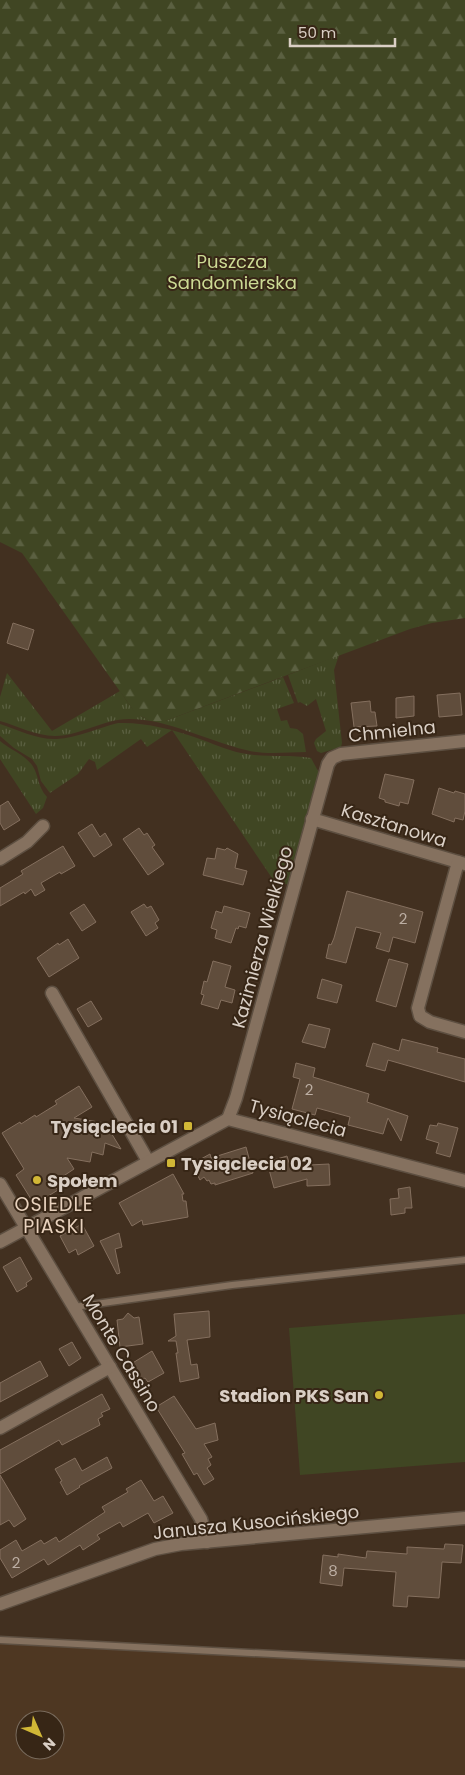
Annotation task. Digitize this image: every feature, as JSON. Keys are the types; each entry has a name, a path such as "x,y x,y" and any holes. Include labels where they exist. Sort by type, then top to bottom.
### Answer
{"street":[{"name":"Chmielna","path":"328,764 332,758 341,754 465,741"},
{"name":"Kazimierza Wielkiego","path":"228,1119 236,1098 328,764"},
{"name":"Kasztanowa","path":"312,819 462,863"},
{"path":"0,858 27,842 43,826"},
{"path":"462,863 418,1008 420,1016 430,1022 465,1032"},
{"path":"52,993 148,1161"},
{"name":"Tysiąclecia","path":"0,1242 228,1119 465,1181"},
{"name":"Monte Cassino","path":"0,1184 201,1519 207,1542"},
{"path":"0,1428 110,1367"},
{"name":"Janusza Kusocińskiego","path":"1,1601 155,1549 207,1542 465,1518"}],"lane":[{"path":"74,1307 232,1285 465,1260"},
{"path":"0,1640 465,1664"}],"shaded area":[{"path":"0,1644 465,1665 465,1775 0,1775"}],"green space":[{"name":"Puszcza Sandomierska","path":"0,0 465,0 465,618 432,623 410,629 165,721 151,721 136,714 22,553 0,542"},
{"path":"339,655 334,670 342,743 341,747 321,753 317,751 314,743 326,731 316,699 307,706 300,702 298,703 288,675"},
{"path":"7,673 52,731 120,691 138,714 149,720 165,721 283,677 294,703 277,709 281,721 287,720 290,728 297,729 303,734 306,752 253,752 173,726 144,720 119,720 64,735 48,736 34,733 0,721 0,697"},
{"path":"118,723 148,725 172,730 147,747 141,739 97,770 95,762 89,759 78,774 50,793 41,781 37,766 32,759 14,748 0,736 0,724 35,736 57,739 80,735"},
{"path":"172,730 241,753 311,758 318,771 318,778 289,885 274,881"},
{"path":"0,741 25,758 34,769 41,789 47,797 43,808 36,814 0,759"},
{"name":"Stadion PKS San","path":"465,1314 465,1462 300,1475 289,1328"}],"building":[{"path":"13,623 34,630 28,650 7,643"},
{"path":"460,693 462,715 439,717 437,695"},
{"path":"414,696 414,716 396,718 396,698"},
{"path":"370,701 371,712 375,712 377,726 354,727 351,703"},
{"path":"385,774 414,780 408,804 400,802 399,806 379,798"},
{"path":"439,788 465,794 463,820 455,818 454,822 432,814"},
{"path":"8,801 20,820 4,830 0,823 0,806"},
{"path":"92,824 100,837 105,833 112,845 94,857 78,833"},
{"path":"139,828 144,835 147,833 155,845 152,847 164,864 148,875 123,839"},
{"path":"63,846 75,866 41,883 45,890 35,896 31,889 0,906 0,888 23,874 21,871"},
{"path":"217,848 225,850 227,848 238,854 235,868 247,871 243,885 203,875 207,858 215,859"},
{"path":"347,891 423,912 415,943 393,937 389,952 376,948 381,933 356,927 346,963 326,958 329,944 331,945 334,938"},
{"path":"84,904 96,922 82,931 70,913"},
{"path":"144,904 147,908 151,906 159,920 155,923 158,928 146,936 131,912"},
{"path":"224,906 250,913 246,928 239,926 238,929 236,928 231,943 215,938 217,930 211,928 216,911 222,913"},
{"path":"68,939 79,958 49,977 37,958 58,943 59,945"},
{"path":"389,959 408,964 396,1007 376,1001"},
{"path":"213,961 231,966 225,987 235,990 232,1003 221,1000 218,1009 201,1004 204,995 201,994 204,981 207,982"},
{"path":"322,979 342,985 337,1003 317,998"},
{"path":"91,1001 102,1019 88,1027 77,1009"},
{"path":"309,1024 330,1029 325,1048 302,1042"},
{"path":"402,1039 438,1048 437,1052 465,1059 465,1082 388,1060 385,1071 366,1066 373,1043 399,1051"},
{"path":"296,1063 315,1068 313,1077 369,1094 367,1102 408,1116 401,1141 388,1118 383,1134 348,1125 350,1117 317,1108 315,1115 292,1109 300,1079 293,1077"},
{"path":"79,1086 92,1107 74,1118 105,1123 121,1149 105,1143 103,1155 92,1152 90,1162 67,1158 74,1169 53,1183 58,1190 40,1201 31,1199 16,1175 24,1169 2,1133 20,1122 21,1124 35,1115 36,1117 57,1104 55,1101"},
{"path":"438,1123 458,1128 450,1157 436,1153 439,1143 426,1139 430,1125 437,1126"},
{"path":"246,1147 253,1173 215,1185 215,1183 211,1184 204,1177 200,1180 192,1164 210,1154 211,1158"},
{"path":"287,1156 290,1166 329,1164 330,1185 307,1186 307,1179 274,1188 267,1162"},
{"path":"173,1174 184,1194 182,1194 183,1201 186,1201 188,1217 143,1225 142,1220 132,1226 119,1203"},
{"path":"410,1187 412,1208 405,1208 405,1213 391,1215 390,1199 399,1198 398,1189"},
{"path":"82,1224 94,1246 78,1255 76,1249 69,1253 60,1236"},
{"path":"119,1233 122,1247 115,1249 120,1273 117,1274 100,1241"},
{"path":"20,1257 32,1279 26,1283 27,1286 17,1292 3,1267"},
{"path":"209,1311 210,1337 187,1340 191,1365 197,1364 199,1378 180,1382 176,1341 168,1341 176,1336 174,1314"},
{"path":"128,1313 134,1318 139,1317 143,1344 120,1347 117,1320 123,1319"},
{"path":"72,1342 81,1358 69,1366 59,1349"},
{"path":"152,1351 164,1373 148,1382 145,1378 141,1380 131,1364"},
{"path":"40,1361 48,1376 0,1402 0,1383"},
{"path":"102,1394 110,1409 101,1413 103,1416 98,1419 100,1425 62,1445 59,1440 0,1474 0,1450"},
{"path":"174,1396 196,1429 215,1423 218,1440 204,1444 212,1457 208,1459 211,1465 207,1468 214,1479 204,1485 197,1473 194,1475 182,1454 185,1453 156,1407"},
{"path":"107,1457 112,1468 79,1486 67,1495 55,1469 75,1458 82,1471"},
{"path":"0,1475 26,1519 14,1527 9,1520 0,1525"},
{"path":"141,1480 154,1501 163,1496 173,1513 154,1523 148,1513 123,1527 120,1522 97,1535 100,1539 83,1550 80,1545 48,1565 44,1559 12,1578 0,1558 0,1550 16,1540 22,1551 41,1540 44,1544 56,1537 59,1542 105,1512 102,1507 128,1492 126,1489"},
{"path":"445,1544 463,1545 461,1563 442,1562 439,1598 408,1596 407,1607 393,1606 396,1572 344,1568 342,1586 320,1583 323,1555 338,1557 338,1554 366,1558 367,1551 407,1554 407,1547 444,1549"}],"place":[{"name":"Tysiąclecia 01","path":"188,1126"},
{"name":"Tysiąclecia 02","path":"171,1163"},
{"name":"Społem","path":"37,1180"},
{"name":"Stadion PKS San","path":"379,1395"}],"district":[{"name":"OSIEDLE PIASKI","path":"54,1215"}]}
